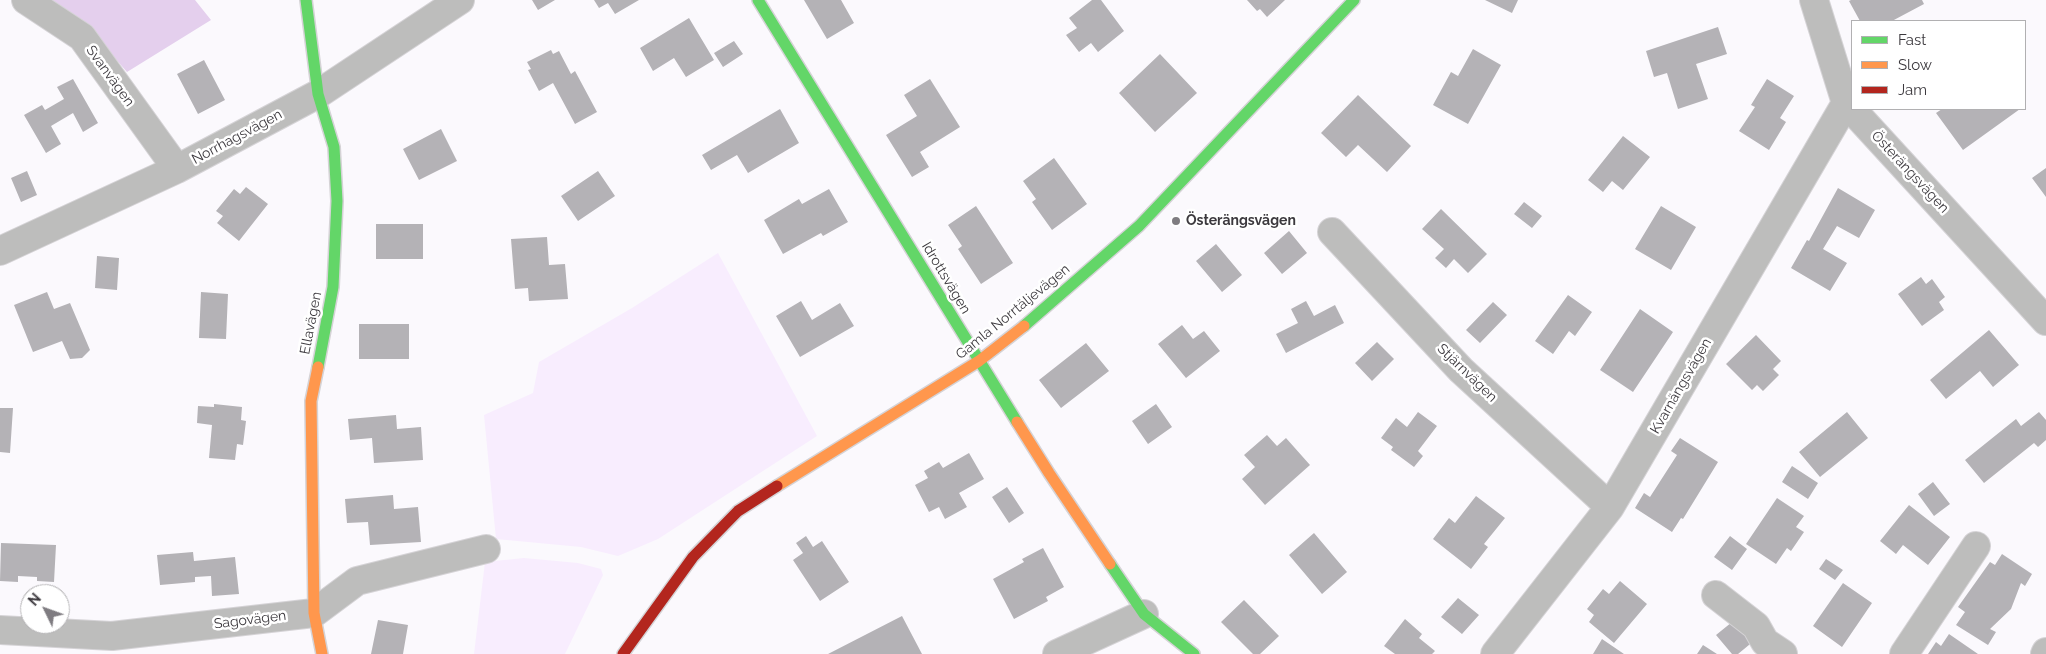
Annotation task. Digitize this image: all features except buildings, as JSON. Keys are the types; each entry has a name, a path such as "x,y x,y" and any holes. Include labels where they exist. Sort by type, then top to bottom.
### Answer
{"street":[{"name":"Svanvägen","path":"26,0 82,37 177,169"},
{"name":"Ellavägen","path":"306,0 318,94 334,147 337,201 333,287 311,401 314,613 322,654"},
{"name":"Norrhagsvägen","path":"0,251 177,169 318,94 460,0"},
{"name":"Idrottsvägen","path":"758,0 1049,473 1144,614 1194,654"},
{"name":"Gamla Norrtäljevägen","path":"623,654 693,557 738,512 843,444 979,362 1046,308 1139,226 1354,0"},
{"name":"Österängsvägen","path":"1814,0 1846,103 1851,108"},
{"name":"Kvarnängsvägen","path":"1495,654 1610,507 1846,103"},
{"name":"Österängsvägen","path":"1852,110 2046,321"},
{"name":"Stjärnvägen","path":"1332,232 1461,370 1610,507"},
{"path":"1904,654 1976,546"},
{"path":"314,613 357,581 486,549"},
{"path":"1716,595 1756,626 1765,642 1783,654"},
{"name":"Sagovägen","path":"0,630 112,636 314,613"},
{"path":"1057,654 1144,614"}],"shaded area":[{"path":"45,0 195,0 211,20 127,72 106,48"},
{"path":"718,253 817,436 658,539 618,556 581,547 496,539 484,415 533,393 539,362 632,308"},
{"path":"524,558 578,563 601,569 603,575 565,654 474,654 485,562"}],"traffic: fast":[{"path":"306,0 318,94 334,147 337,201 333,287 318,367"},
{"path":"758,0 1017,422"},
{"path":"1024,326 1139,226 1354,0"},
{"path":"1110,564 1144,614 1194,654"}],"traffic: slow":[{"path":"777,486 979,361 1024,326"},
{"path":"318,367 311,401 314,613 322,654"},
{"path":"1017,422 1110,564"}],"traffic: jam":[{"path":"623,654 693,557 738,511 777,486"}],"place":[{"name":"Österängsvägen","path":"1176,221"}]}
